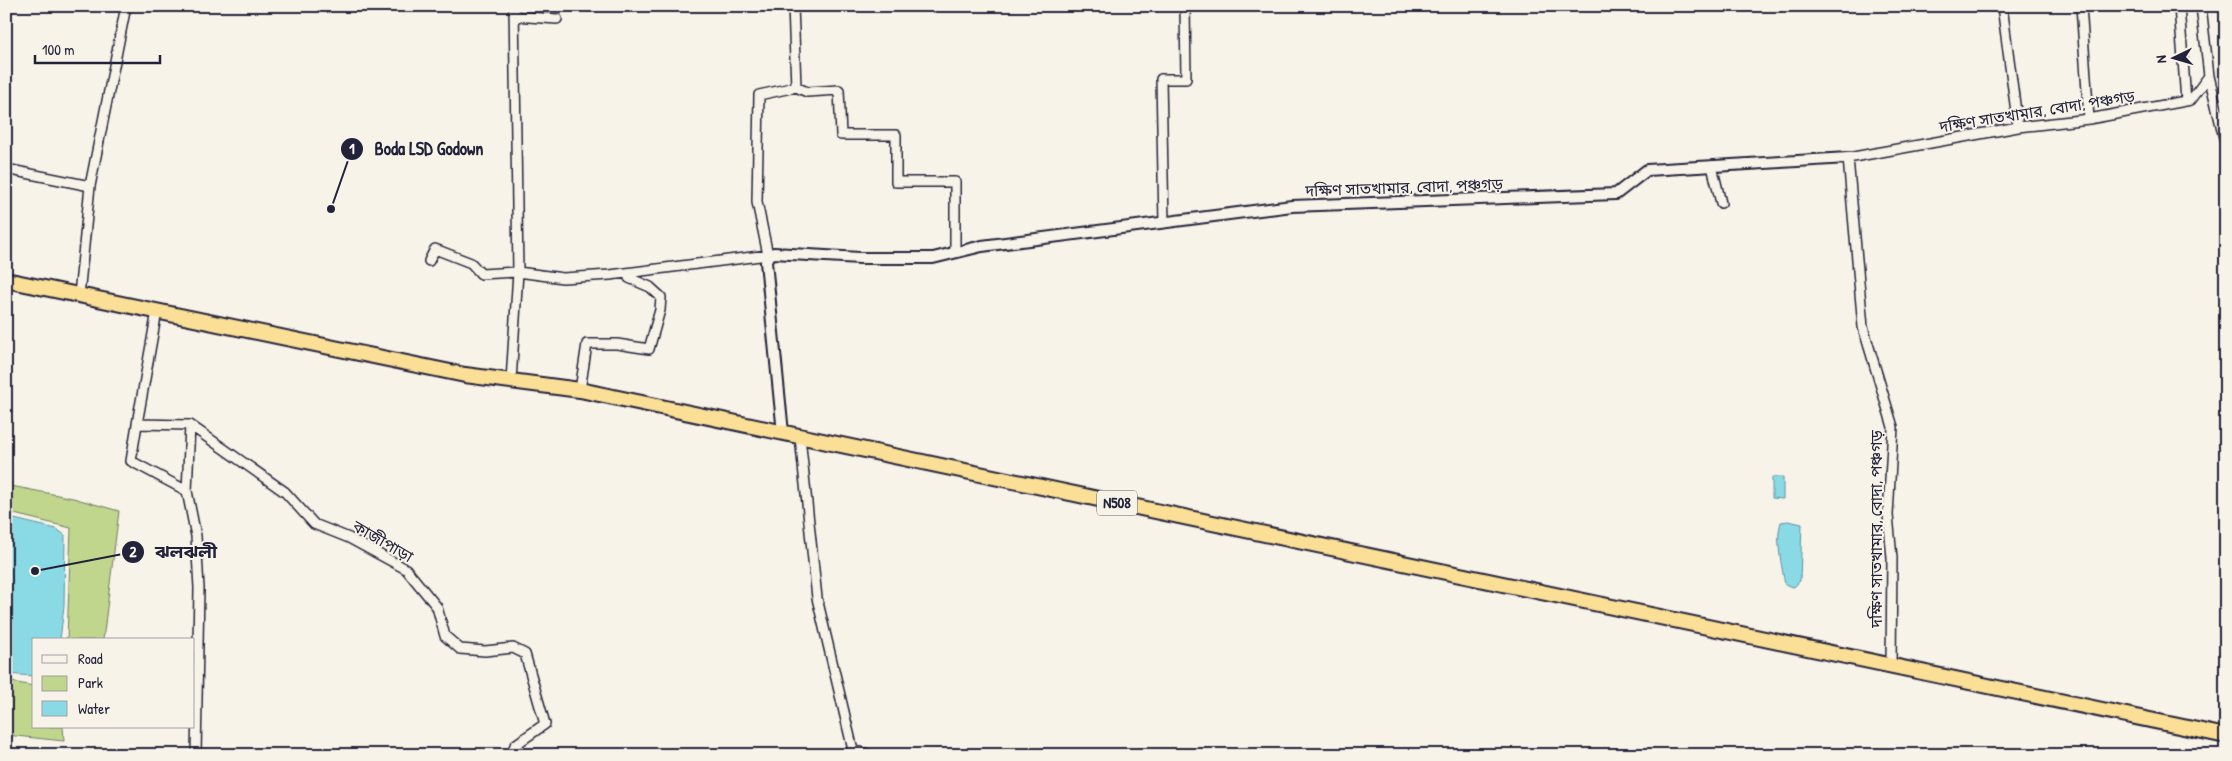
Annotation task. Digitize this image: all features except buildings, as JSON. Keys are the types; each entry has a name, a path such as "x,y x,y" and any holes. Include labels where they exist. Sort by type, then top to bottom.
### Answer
{"highway":[{"name":"N508","path":"6,280 456,374 580,390 2226,736"}],"street":[{"path":"79,295 83,272 90,186 126,6"},
{"path":"794,6 796,87"},
{"path":"1164,223 1161,79 1186,79 1185,6"},
{"path":"2002,6 2018,127"},
{"path":"2081,6 2089,119"},
{"path":"2179,6 2186,101 2191,100 2209,76"},
{"path":"2201,6 2209,76 2226,146"},
{"path":"510,381 518,272 514,11 557,19"},
{"path":"782,433 766,262 768,255 757,202 759,95 796,87 807,92 839,90 841,135 896,135 896,182 955,182 955,252"},
{"name":"দক্ষিণ সাতখামার, বোদা, পঞ্চগড়","path":"429,261 435,249 471,263 481,274 518,272 563,278 610,275 774,253 860,258 933,258 982,246 1292,206 1616,194 1647,170 1848,158 2018,127 2089,119 2186,101"},
{"name":"দক্ষিণ সাতখামার, বোদা, পঞ্চগড়","path":"1848,158 1863,327 1893,427 1888,515 1892,558 1891,665"},
{"path":"1712,166 1721,203"},
{"path":"6,169 90,186"},
{"path":"580,390 587,344 617,344 649,349 658,319 660,297 650,287 629,278"},
{"path":"157,311 137,424 190,425 187,491 196,536 199,588 196,755"},
{"path":"140,406 131,461 187,491"},
{"name":"কাজীপাড়া","path":"190,425 285,492 314,524 349,538 406,569 437,607 445,636 460,648 486,651 513,648 524,654 545,724 515,745 512,755"},
{"path":"800,437 817,598 853,750 871,755"}],"green space":[{"path":"6,485 73,498 119,511 103,638 67,638 71,528 6,512"},
{"path":"6,681 32,686 32,728 63,728 64,741 6,735"}],"water":[{"path":"1772,477 1783,477 1783,499 1772,498"},
{"path":"6,517 56,529 65,535 64,606 60,638 32,638 32,676 6,674"},
{"path":"1788,521 1802,524 1800,581 1794,587 1785,585 1779,545 1781,522"}],"place":[{"name":"Boda LSD Godown","path":"331,209"},
{"name":"ঝলঝলী","path":"35,571"}]}
